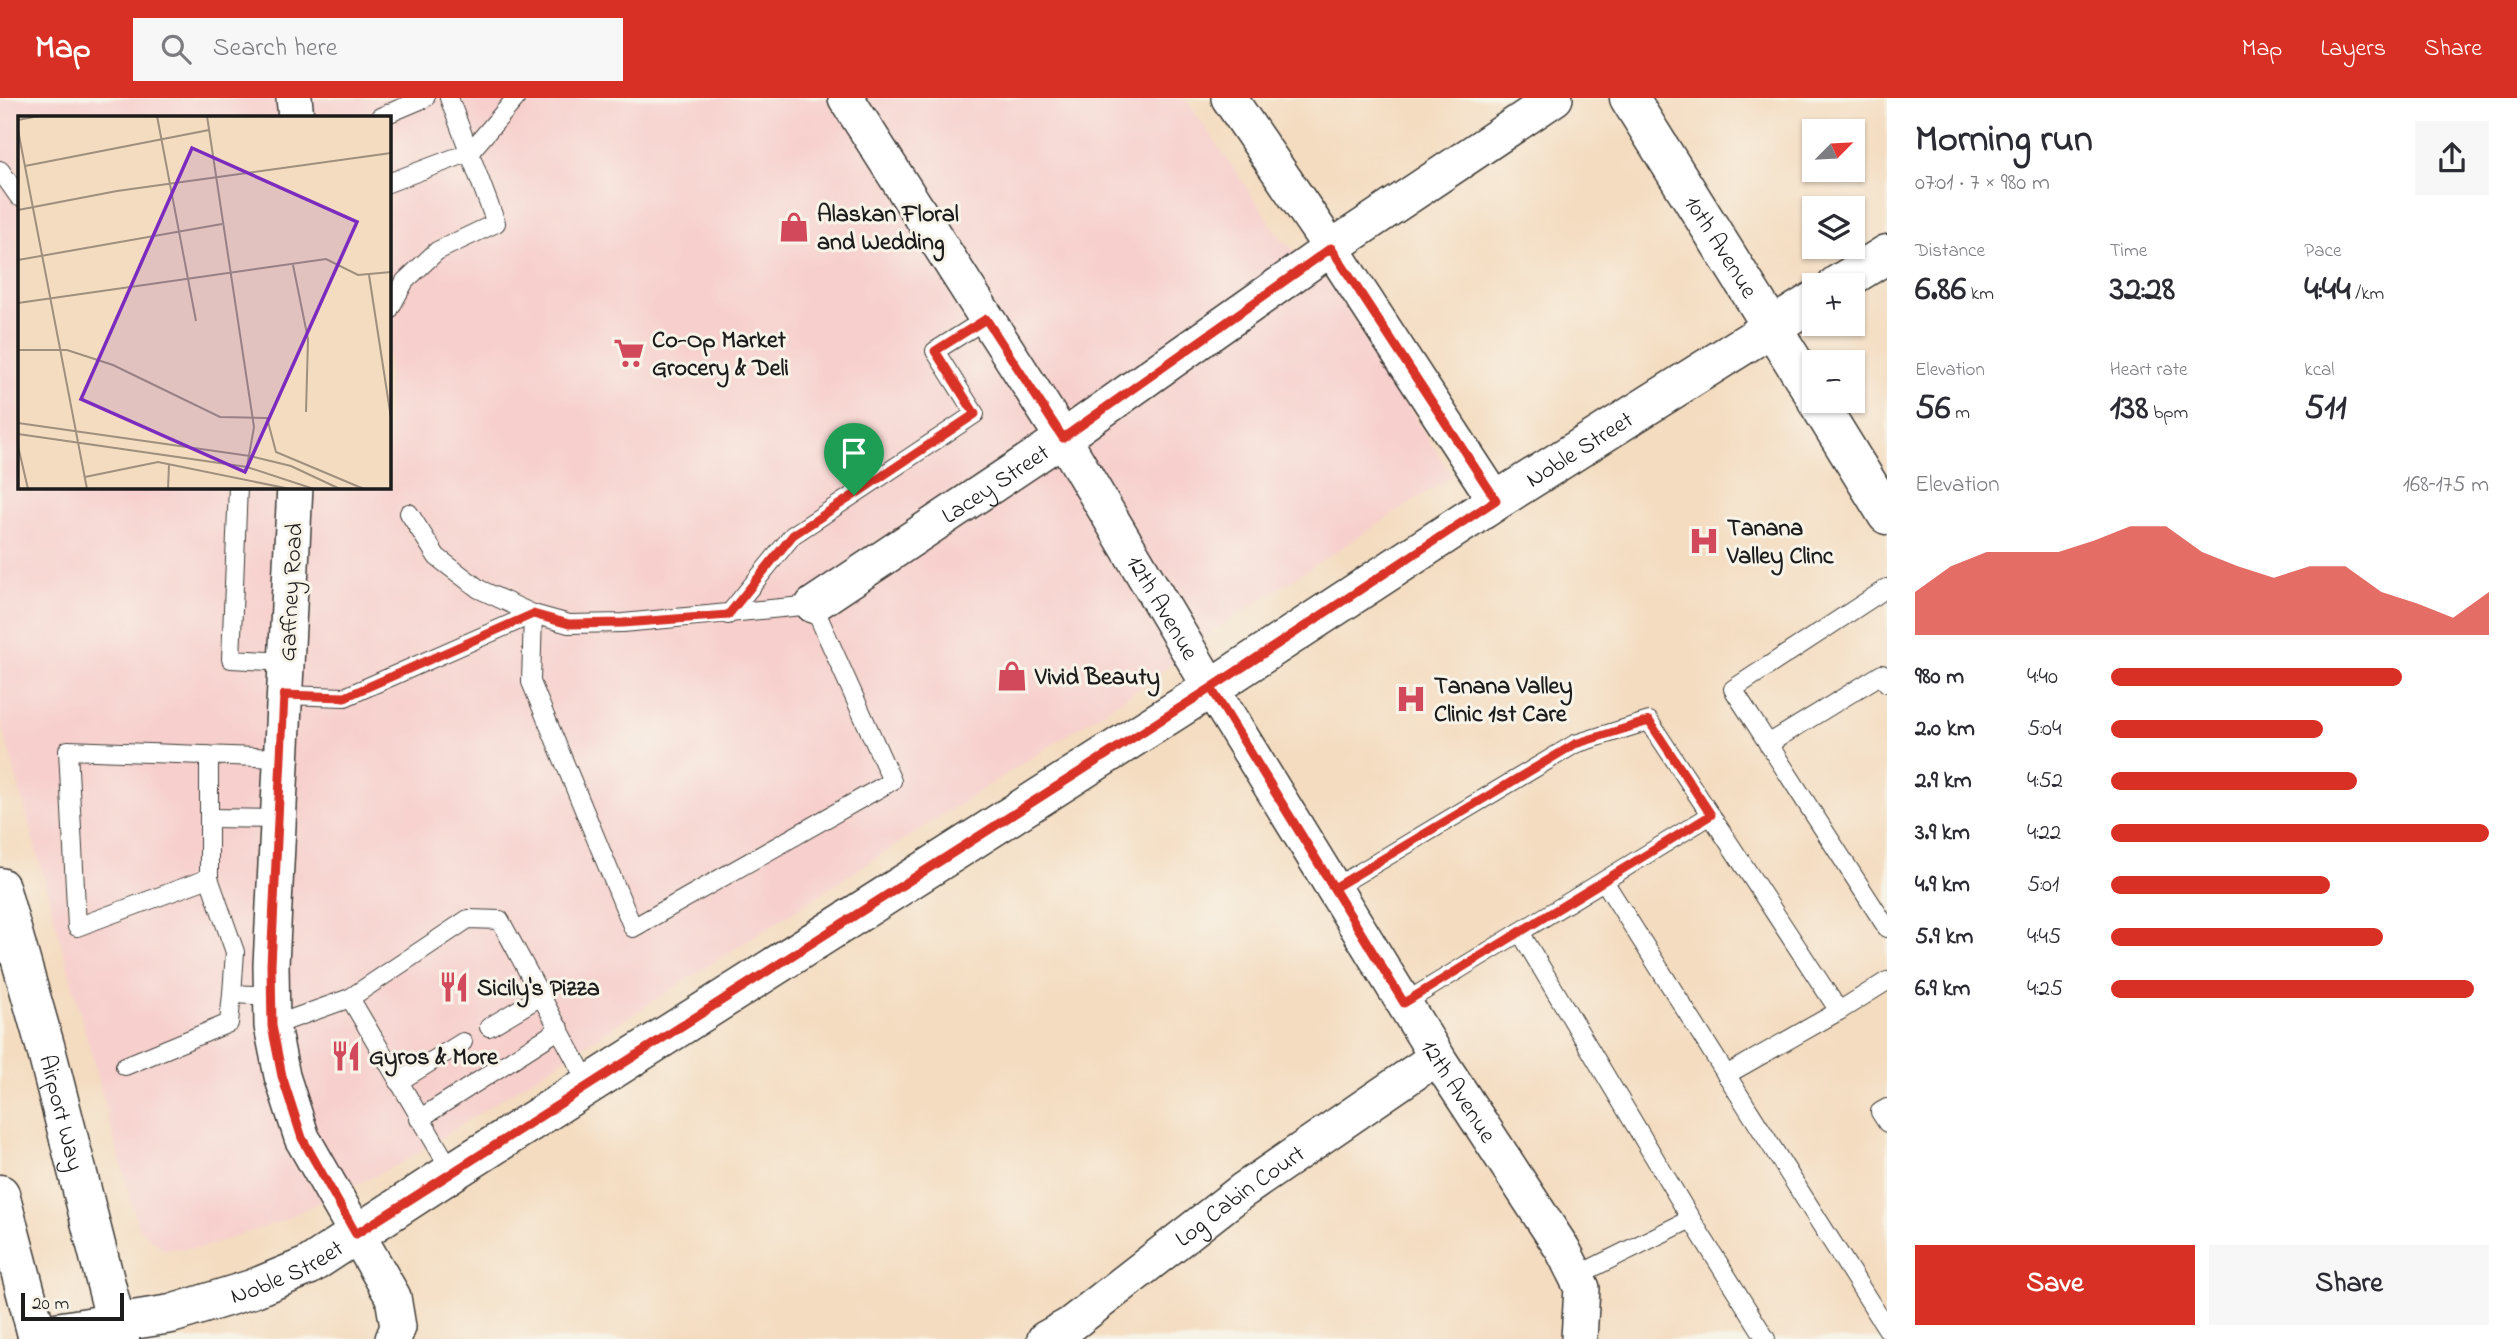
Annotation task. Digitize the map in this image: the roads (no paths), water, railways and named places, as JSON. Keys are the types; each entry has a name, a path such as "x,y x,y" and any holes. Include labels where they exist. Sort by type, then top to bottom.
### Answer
{"street":[{"path":"295,98 296,116"},
{"name":"12th Avenue","path":"846,98 1063,438 1211,688 1437,1058 1563,1250 1582,1289 1579,1339"},
{"path":"1229,98 1496,500"},
{"name":"Lacey Street","path":"813,605 1063,438 1331,248 1555,98"},
{"name":"10th Avenue","path":"1629,98 1802,376"},
{"path":"1856,273 1887,254"},
{"name":"Noble Street","path":"38,1337 119,1332 252,1289 307,1266 1211,688 1496,500 1802,308"},
{"name":"10th Avenue","path":"1825,413 1887,515"},
{"name":"Gaffney Road","path":"295,488 278,819 272,1011 282,1076 302,1138 393,1297 398,1327 393,1339"},
{"name":"Airport Way","path":"0,887 119,1332"},
{"name":"Log Cabin Court","path":"1045,1339 1070,1325 1242,1191 1437,1058"},
{"path":"0,1194 38,1337"}],"lane":[{"path":"382,116 425,98"},
{"path":"390,308 405,281 438,251 496,223 449,98"},
{"path":"390,182 470,152 516,98"},
{"path":"0,170 18,196"},
{"path":"728,615 793,535 975,414 935,351 986,319"},
{"path":"238,488 231,659 345,697 533,614"},
{"path":"409,513 437,557 479,589 533,614 569,624 728,615 813,605 892,782 633,928 531,682 533,614"},
{"path":"1887,588 1733,689 1887,928"},
{"path":"1768,744 1882,674 1887,682"},
{"path":"1334,888 1575,744 1649,721 1839,1010"},
{"path":"209,878 77,927 68,750 281,758"},
{"path":"125,1066 229,1023 235,952 209,878 209,755"},
{"path":"1404,1003 1711,815"},
{"path":"209,818 278,819"},
{"path":"1604,881 1887,1329"},
{"path":"232,994 272,1011 351,998 468,919 500,919 589,1085"},
{"path":"1520,932 1691,1219 1766,1339"},
{"path":"1726,1075 1887,981"},
{"path":"489,1027 542,995"},
{"path":"351,998 452,1172"},
{"path":"419,1119 560,1029"},
{"path":"398,1082 463,1042"},
{"path":"1887,1108 1880,1112 1887,1123"},
{"path":"1576,1276 1691,1219"}],"place":[{"name":"Alaskan Floral and Wedding","path":"794,227"},
{"name":"Co-Op Market Grocery & Deli","path":"629,353"},
{"name":"Tanana Valley Clinc","path":"1704,541"},
{"name":"Vivid Beauty","path":"1012,676"},
{"name":"Tanana Valley Clinic 1st Care","path":"1411,699"},
{"name":"Sicily's Pizza","path":"454,987"},
{"name":"Gyros & More","path":"346,1056"}]}
